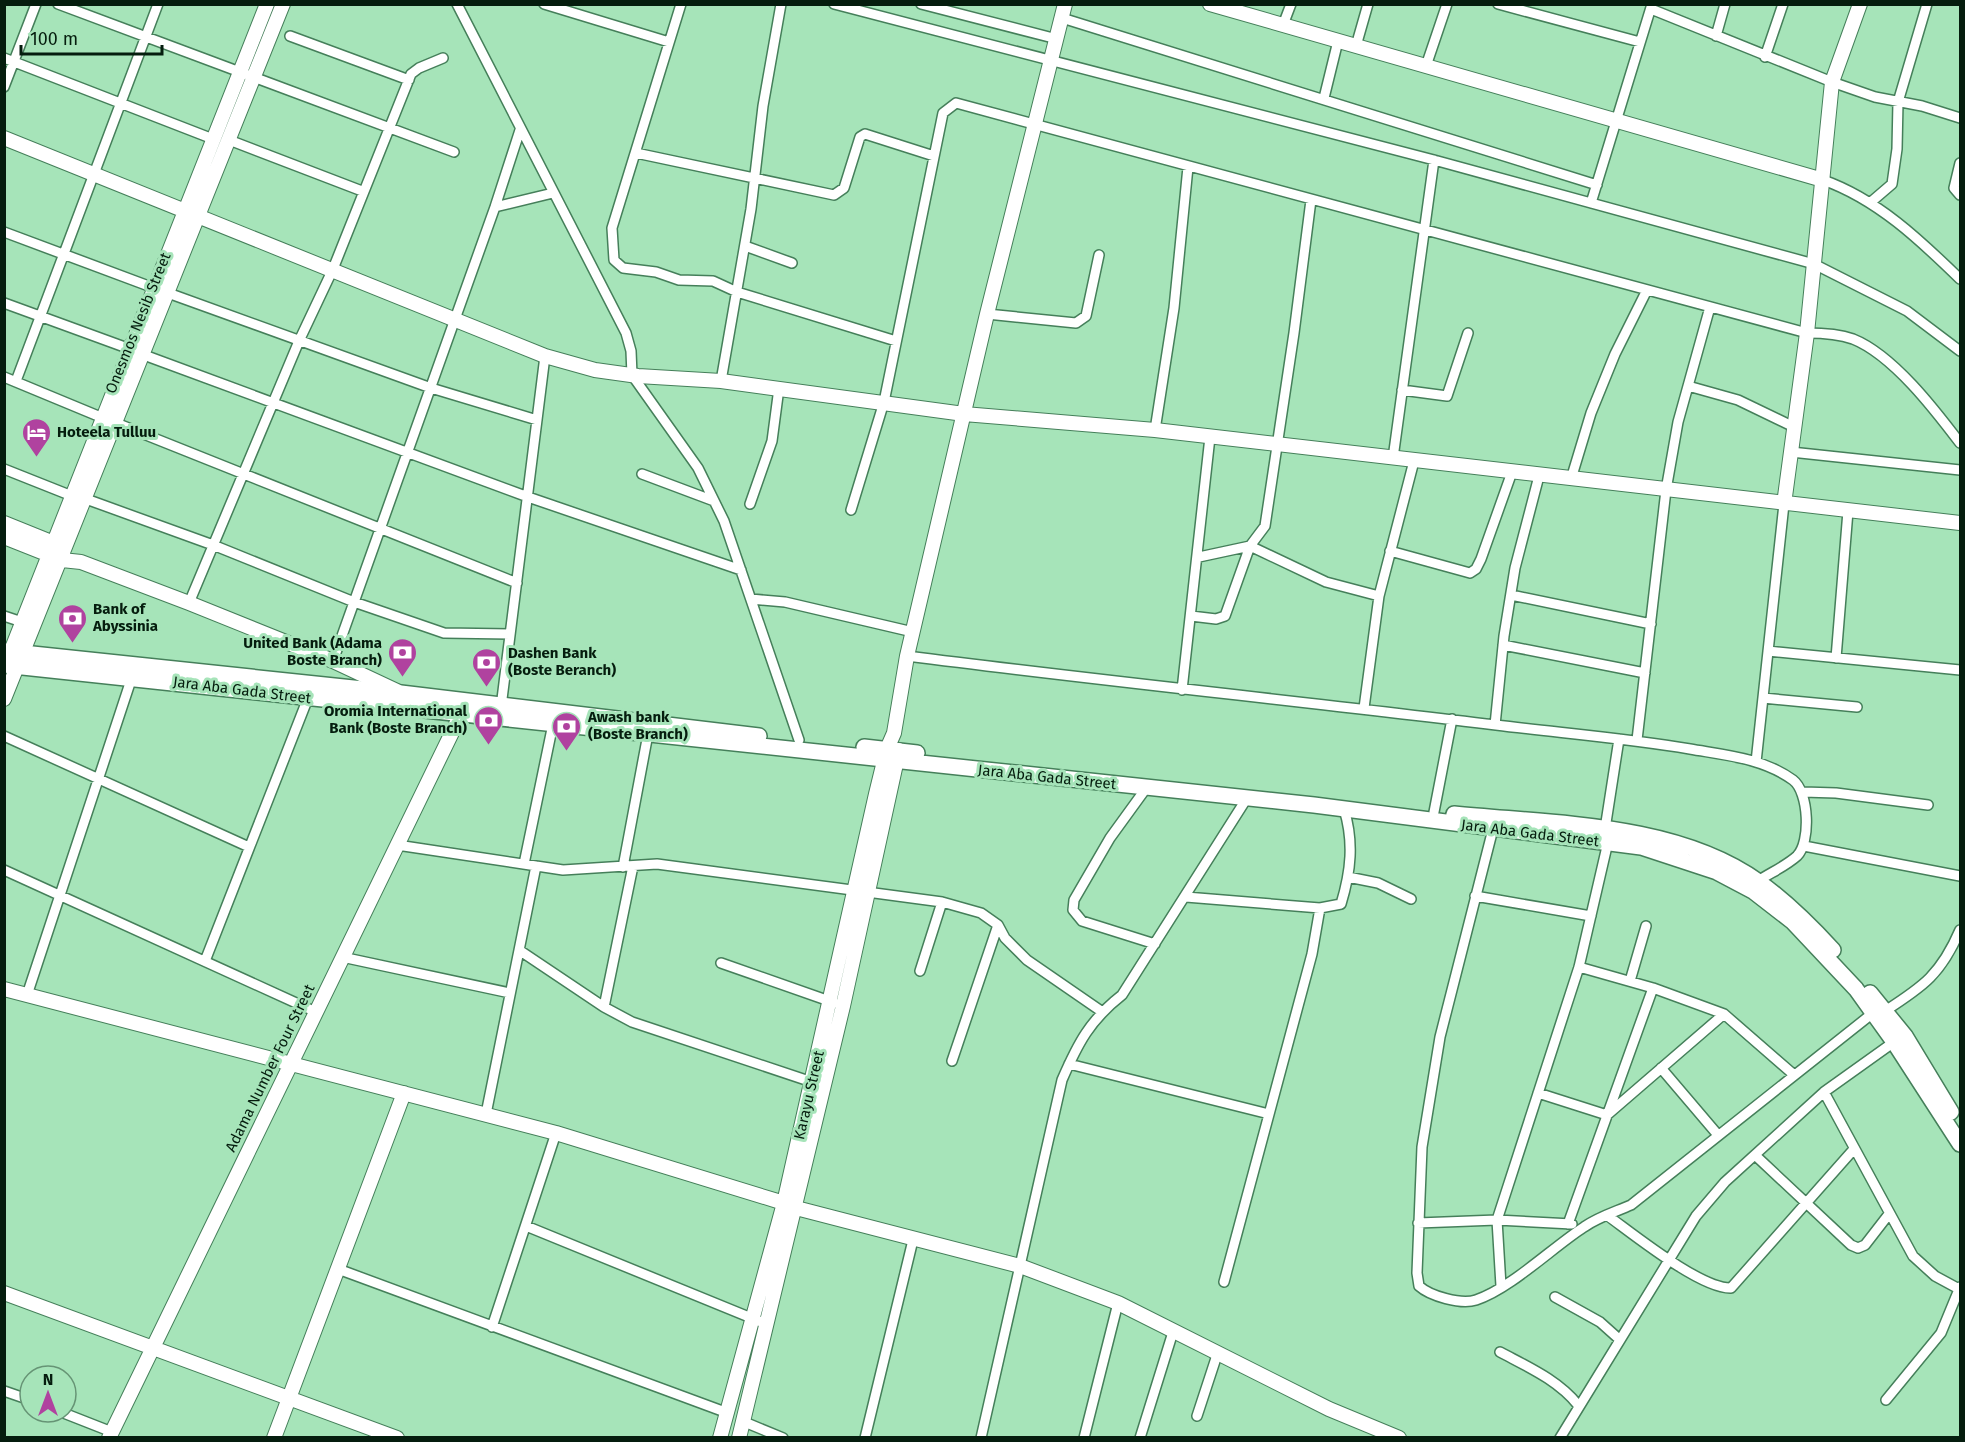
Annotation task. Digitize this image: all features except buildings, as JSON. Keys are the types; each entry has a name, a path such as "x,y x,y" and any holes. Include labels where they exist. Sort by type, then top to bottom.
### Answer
{"main road":[{"name":"Jara Aba Gada Street","path":"10,660 308,698 648,734 892,755 1434,812 1675,843 1718,860 1758,881 1806,920 1879,1012 1894,1042 1960,1144"},
{"name":"Jara Aba Gada Street","path":"10,660 401,693 799,740 892,755 1493,829 1607,835 1718,872 1753,891 1793,922 1856,989 1905,1036 1960,1127"}],"street":[{"path":"4,87 9,59 36,4"},
{"path":"58,4 454,152"},
{"path":"16,381 158,4"},
{"name":"Onesmos Nesib Street","path":"79,497 103,418 267,4"},
{"name":"Onesmos Nesib Street","path":"10,660 79,497 116,423 284,4"},
{"path":"457,4 626,333 635,376 698,468 714,501 741,570 799,740"},
{"path":"544,4 669,42"},
{"path":"681,4 612,228 614,260 623,268 656,272 679,280 713,281 737,292 896,341"},
{"path":"721,381 745,246 763,106 781,4"},
{"path":"834,4 1434,159 1814,264 1907,311 1960,351"},
{"path":"921,4 1057,39"},
{"path":"1210,4 1823,180 1871,202 1932,252 1960,279"},
{"path":"1282,25 1291,4"},
{"path":"1356,46 1368,4"},
{"path":"1426,66 1447,4"},
{"path":"1498,4 1640,42"},
{"path":"1716,36 1725,4"},
{"path":"1765,57 1783,4"},
{"path":"1756,762 1784,504 1807,333 1832,82 1860,4"},
{"path":"1871,202 1892,184 1897,149 1898,102 1927,4"},
{"path":"1591,203 1651,7 1765,57 1832,82 1960,118"},
{"path":"892,755 907,656 987,314 1064,11 1324,98 1597,185"},
{"path":"290,36 408,80"},
{"path":"1324,98 1338,41"},
{"path":"189,603 299,341 333,269 408,80 419,68 443,58"},
{"path":"9,59 213,139"},
{"path":"851,510 884,402 943,113 956,103 1034,126 1807,333 1825,333 1854,339 1878,354 1903,378 1960,443"},
{"path":"333,661 495,207 520,130"},
{"path":"636,153 834,195 844,188 860,137 865,134 934,156"},
{"path":"4,138 200,215 545,356 595,370 635,376 721,381 964,414 1155,430 1277,446 1960,523"},
{"path":"229,140 362,192"},
{"path":"1393,458 1434,159"},
{"path":"1960,162 1954,188 1960,195"},
{"path":"1155,430 1174,308 1188,167"},
{"path":"495,207 553,193"},
{"path":"1191,616 1216,619 1226,616 1250,546 1265,526 1311,200"},
{"path":"4,232 154,288"},
{"path":"745,246 792,263"},
{"path":"987,314 1076,323 1083,321 1099,255"},
{"path":"1571,479 1591,413 1615,354 1647,290"},
{"path":"168,293 431,388 537,420"},
{"path":"4,303 130,350"},
{"path":"1637,740 1666,490 1678,422 1710,307"},
{"path":"1402,390 1443,396 1450,393 1468,333"},
{"path":"144,355 407,453 741,570"},
{"path":"501,706 545,356"},
{"path":"4,377 103,418"},
{"path":"1688,386 1738,400 1794,427"},
{"path":"750,504 772,441 778,388"},
{"path":"116,423 517,583"},
{"path":"1182,690 1199,557 1210,437"},
{"path":"1791,452 1960,470"},
{"path":"1364,708 1379,596 1414,461"},
{"path":"4,469 213,544 354,602 444,633 510,634"},
{"path":"1390,551 1470,573 1476,569 1481,559 1512,472"},
{"path":"642,474 714,501"},
{"path":"1495,725 1503,645 1515,568 1539,476"},
{"path":"1836,658 1848,511"},
{"path":"4,523 57,552 333,661 401,693"},
{"path":"4,537 57,552"},
{"path":"1199,557 1250,546 1326,582 1379,596"},
{"name":"Onesmos Nesib Street","path":"10,660 22,622 57,552"},
{"path":"1511,595 1651,624"},
{"path":"751,599 785,602 913,632"},
{"path":"4,616 22,622"},
{"path":"1503,645 1645,673"},
{"path":"1768,651 1960,670"},
{"path":"907,656 1182,690 1364,708 1637,740 1756,762 1794,781 1803,792 1806,812 1804,846 1797,856 1758,881"},
{"path":"4,699 10,660"},
{"path":"27,995 132,677"},
{"path":"205,961 308,698"},
{"path":"1763,698 1857,707"},
{"name":"Adama Number Four Street","path":"110,1435 461,714"},
{"path":"1434,812 1452,719"},
{"path":"524,864 553,724"},
{"path":"623,867 648,734"},
{"path":"4,736 98,776 249,847"},
{"path":"1501,1286 1497,1220 1579,967 1607,835 1619,739"},
{"name":"Karayu Street","path":"720,1437 752,1316 790,1206 837,1003 854,891 892,755"},
{"name":"Karayu Street","path":"739,1437 766,1324 812,1082 868,893 892,755"},
{"path":"1147,787 1110,838 1074,900 1073,910 1082,921 1155,944"},
{"path":"1803,792 1836,793 1928,805"},
{"path":"981,1437 1062,1080 1082,1037 1101,1011 1122,995 1186,897 1246,798"},
{"path":"1186,897 1320,908 1341,904 1348,877 1350,837 1344,809"},
{"path":"1493,829 1440,1037 1422,1147 1418,1223 1419,1286 1426,1292 1459,1300 1475,1300 1501,1286 1587,1225 1630,1205 1793,1074 1879,1012 1927,984 1941,966 1960,930"},
{"path":"397,845 563,870 657,864 942,902 981,913 998,925 1005,938 1027,960 1101,1011"},
{"path":"1804,846 1960,876"},
{"path":"486,1114 536,866"},
{"path":"604,1007 633,866"},
{"path":"4,870 316,1012"},
{"path":"1348,877 1378,883 1411,899"},
{"path":"1475,896 1591,916"},
{"path":"920,971 942,902"},
{"path":"1224,1282 1312,954 1320,908"},
{"path":"952,1061 998,925"},
{"path":"1630,981 1647,926"},
{"path":"519,950 604,1007 632,1022 812,1082"},
{"path":"342,957 510,993"},
{"path":"721,963 837,1003"},
{"path":"1579,967 1653,988 1724,1014 1793,1074"},
{"path":"4,988 290,1065 556,1133 790,1206 1020,1266 1118,1304 1329,1409 1399,1437"},
{"path":"1568,1224 1653,988"},
{"path":"1607,1115 1724,1014"},
{"path":"1560,1437 1696,1216 1725,1182 1824,1092 1894,1042"},
{"path":"1069,1064 1269,1114"},
{"path":"1661,1068 1718,1135"},
{"path":"1824,1092 1913,1256 1935,1276 1960,1288 1941,1333 1886,1400"},
{"path":"274,1437 404,1093"},
{"path":"1538,1093 1607,1115"},
{"path":"492,1327 556,1133"},
{"path":"1608,1216 1669,1260 1720,1289 1731,1288 1737,1284 1806,1201 1854,1149"},
{"path":"1756,1156 1851,1245 1858,1248 1865,1245 1889,1214"},
{"path":"1418,1223 1497,1220 1587,1225"},
{"path":"526,1226 752,1316 766,1324"},
{"path":"865,1437 914,1240"},
{"path":"338,1269 725,1412"},
{"path":"4,1293 394,1437"},
{"path":"1555,1297 1600,1322 1619,1339"},
{"path":"1084,1437 1118,1304"},
{"path":"1140,1437 1173,1332"},
{"path":"1500,1352 1545,1377 1569,1394 1578,1405"},
{"path":"1197,1416 1217,1355"},
{"path":"78,1420 110,1435"},
{"path":"742,1421 783,1437"}],"place":[{"name":"Hoteela Tulluu","path":"36,458"},
{"name":"Bank of Abyssinia","path":"72,644"},
{"name":"United Bank (Adama Boste Branch)","path":"403,678"},
{"name":"Dashen Bank (Boste Beranch)","path":"487,688"},
{"name":"Oromia International Bank (Boste Branch)","path":"488,746"},
{"name":"Awash bank (Boste Branch)","path":"567,752"}]}
